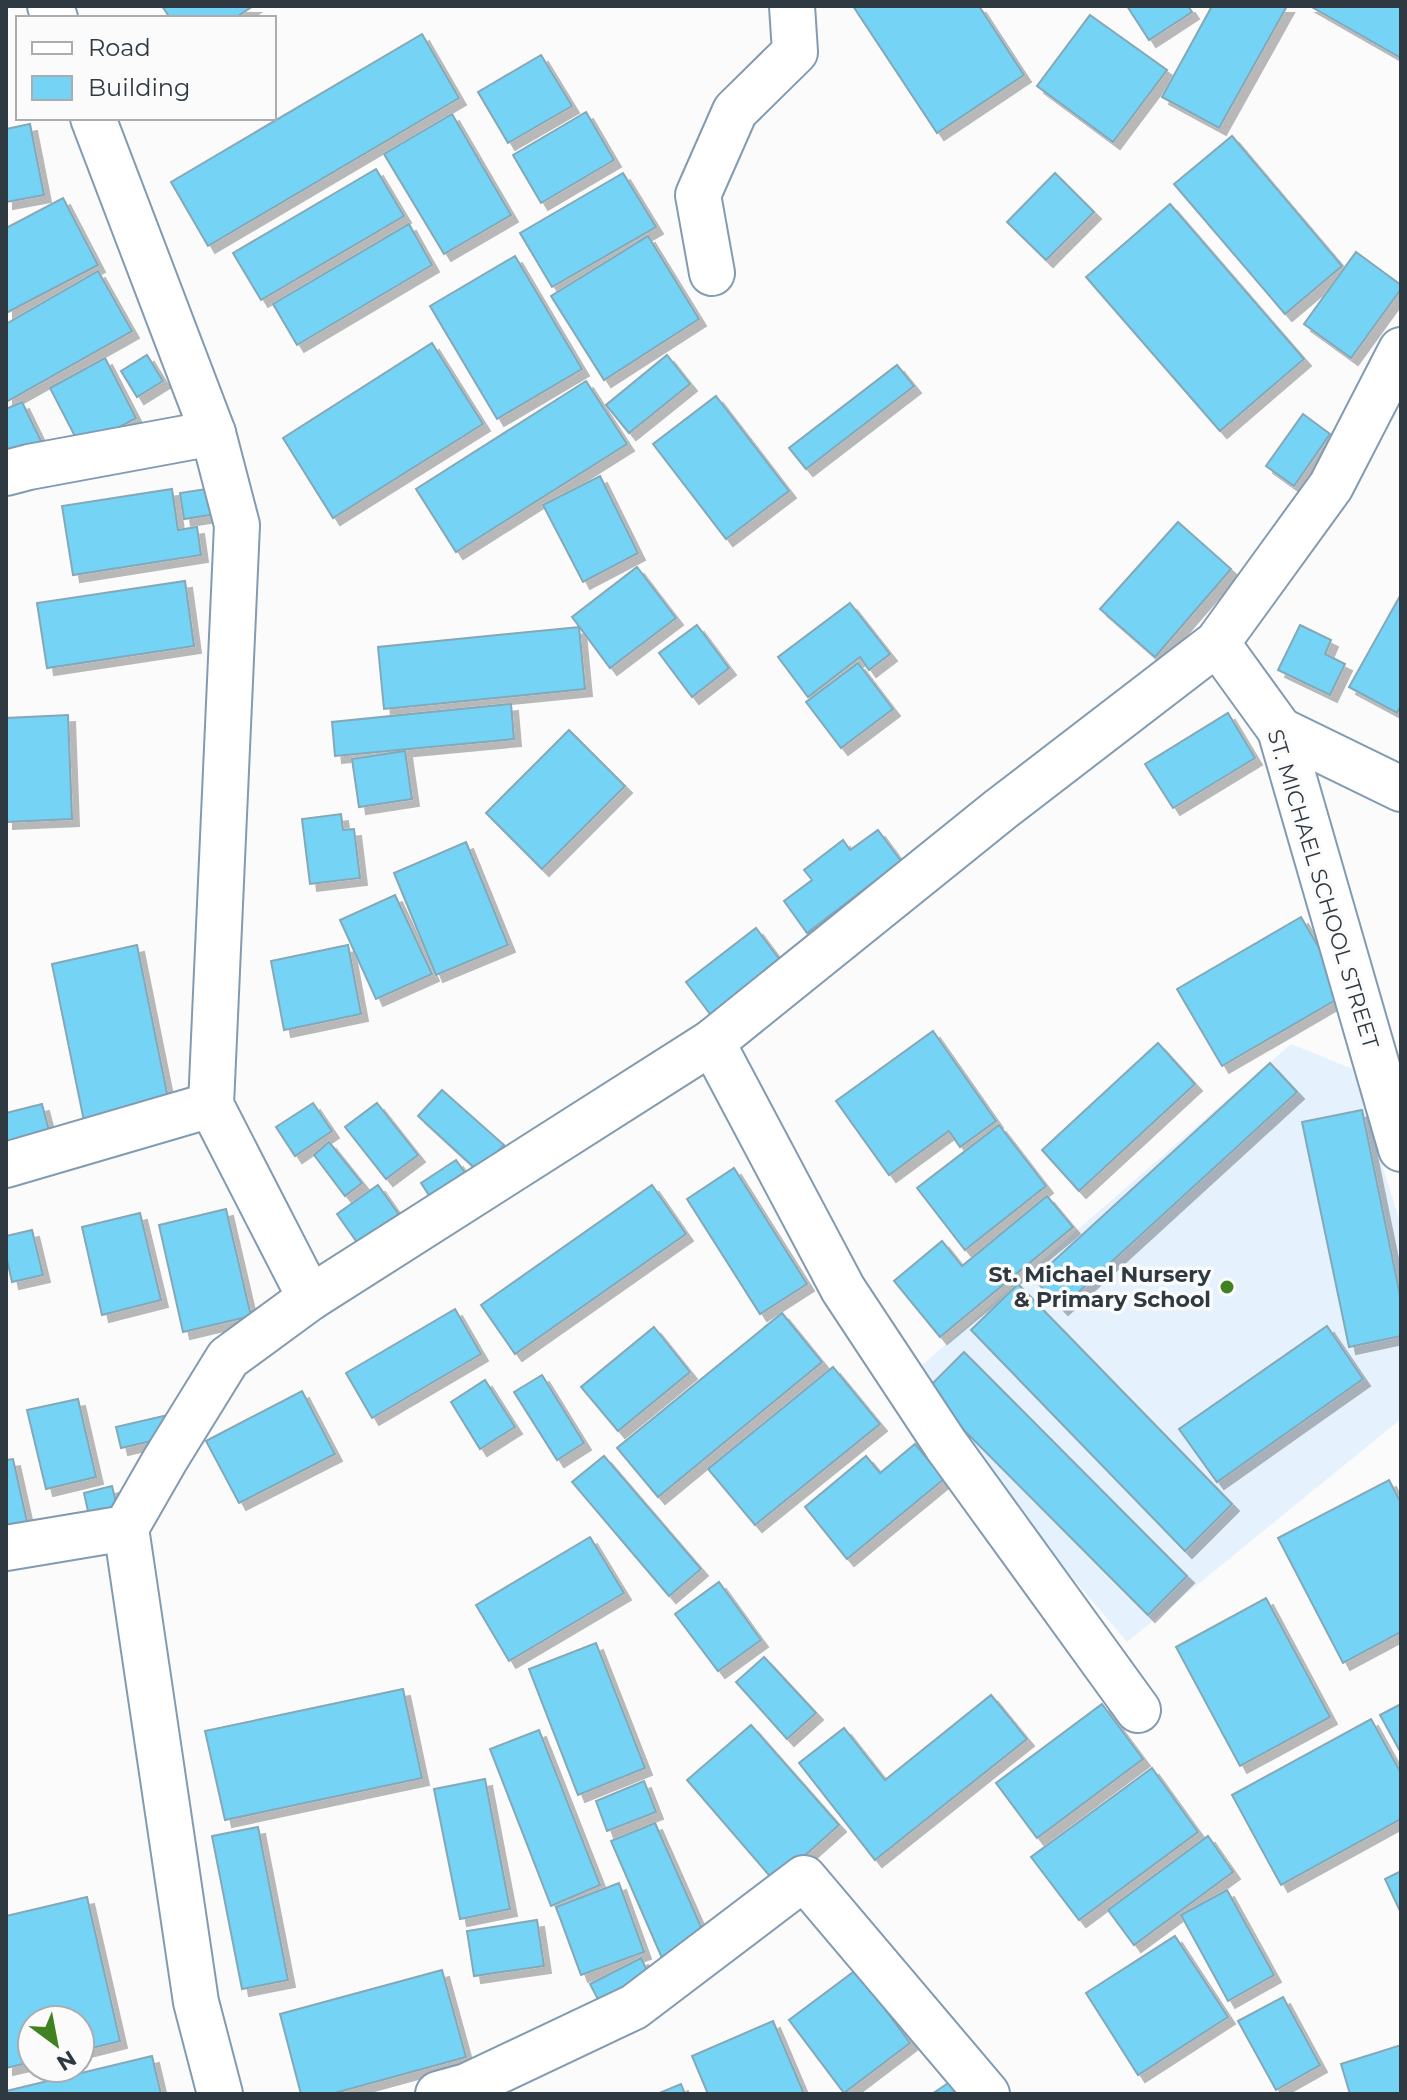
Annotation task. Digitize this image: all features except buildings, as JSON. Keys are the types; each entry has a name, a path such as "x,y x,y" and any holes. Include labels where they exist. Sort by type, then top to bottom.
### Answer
{"street":[{"path":"712,273 698,195 735,111 795,52 792,6"},
{"path":"94,120 213,433 237,525 211,1105 310,1298"},
{"path":"220,2094 196,2002 126,1528 228,1358 310,1298 712,1042 1001,809 1217,643 1331,486 1401,350"},
{"path":"6,473 213,433"},
{"name":"ST. MICHAEL SCHOOL STREET","path":"1217,643 1280,730 1401,1149"},
{"path":"1280,730 1401,789"},
{"path":"712,1042 843,1289 946,1445 1138,1710"},
{"path":"6,1165 211,1105"},
{"path":"6,1548 126,1528"},
{"path":"438,2094 467,2086 634,2007 804,1878 987,2094"}],"shaded area":[{"path":"1291,1044 1353,1069 1401,1226 1401,1419 1127,1642 997,1489 921,1366"}],"place":[{"name":"St. Michael Nursery & Primary School","path":"1227,1287"}]}
